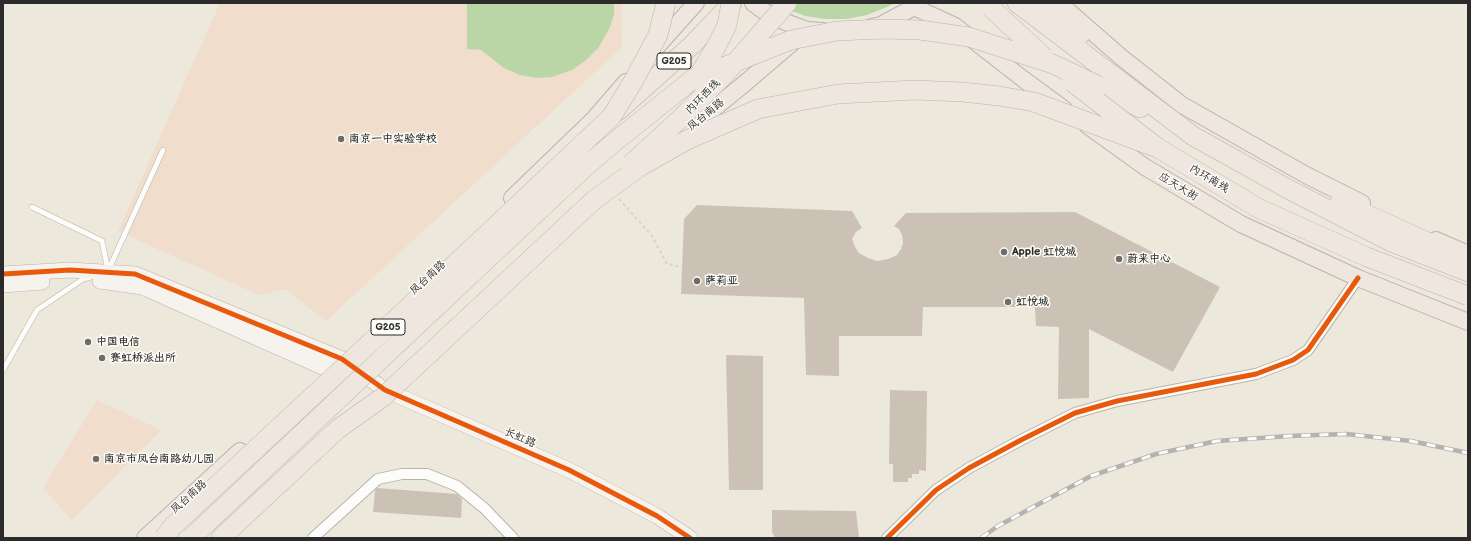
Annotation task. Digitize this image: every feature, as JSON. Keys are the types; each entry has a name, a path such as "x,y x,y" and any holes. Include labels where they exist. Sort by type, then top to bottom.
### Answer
{"highway":[{"path":"612,116 634,80 658,35 666,3"},
{"path":"338,429 373,384 617,152 687,94 716,47 727,25 731,3"},
{"name":"G205","path":"612,116 691,46 731,3"},
{"name":"内环西线","path":"594,200 727,72 787,3"},
{"path":"1017,3 1193,136"},
{"path":"1042,3 1124,75 1191,122 1309,187 1464,257"},
{"name":"内环南线","path":"988,5 1074,84 1158,148 1258,208 1367,257 1468,296"},
{"path":"191,538 577,175 612,144 693,79 791,40 837,31 883,29 920,30 968,37 1053,64 1193,136 1288,189 1392,242 1468,272"},
{"path":"221,538 338,429 383,397 594,200 641,166 687,140 758,109 838,94 916,90 963,92 1034,102 1158,148"},
{"name":"凤台南路","path":"164,538 173,526 486,236 612,116"}],"main road":[{"name":"凤台南路","path":"145,538 329,370 342,360 594,119 696,3"},
{"path":"754,3 772,17 806,30 844,33 881,25 916,5"},
{"path":"1058,3 1121,57 1182,105 1306,175 1464,257"},
{"name":"应天大街","path":"916,5 955,26 1023,79 1145,167 1241,224 1358,278 1468,322"},
{"name":"凤台南路","path":"231,538 385,390 613,192 744,84 806,30"}],"street":[{"name":"长虹路","path":"3,274 70,270 135,274 342,360 385,390 569,470 658,516 690,538"},
{"path":"887,538 936,490 969,468 1075,413 1116,401 1256,374 1293,360 1308,350 1358,278"},
{"path":"3,285 83,279 111,281 142,287 329,370"},
{"path":"313,538 378,479 402,474 427,474 457,486 484,508 513,538"}],"lane":[{"path":"108,272 163,150"},
{"path":"32,207 102,241 108,272"},
{"path":"3,370 37,310 83,279 108,272"}],"path":[{"path":"613,192 652,236 667,264 682,267"}],"shaded area":[{"name":"南京一中实验学校","path":"220,3 621,3 622,47 326,321 285,289 259,295 118,231"},
{"name":"南京市凤台南路幼儿园","path":"97,400 161,430 72,520 43,488"}],"green space":[{"path":"467,3 614,3 614,14 610,27 599,47 585,61 572,70 552,77 537,78 520,75 504,68 481,50 467,49"},
{"path":"776,3 894,3 867,15 847,19 825,19 805,16"}],"building":[{"name":"虹悦城","path":"697,205 852,211 862,228 856,232 852,239 855,247 859,253 877,261 888,259 897,255 901,249 903,243 902,235 899,229 894,226 906,213 1075,212 1220,287 1173,372 1089,329 1089,398 1058,399 1059,327 1036,326 1035,307 923,307 922,336 839,336 839,376 806,375 804,298 681,294 684,219"},
{"path":"726,355 763,356 763,490 729,490"},
{"path":"890,390 927,391 926,471 919,470 919,474 912,474 912,478 908,478 908,482 893,482 893,464 889,464"},
{"path":"377,488 457,494 462,499 461,518 373,512 375,491"},
{"path":"772,510 856,511 859,538 775,538 772,532"}],"railway":[{"path":"981,538 998,526 1091,476 1156,454 1217,441 1346,434 1411,441 1468,453"}],"cycle path":[{"path":"3,274 70,270 135,274 342,359 385,390 569,470 657,516 690,538"},
{"path":"887,538 936,490 969,468 1075,413 1117,401 1256,374 1293,360 1308,350 1358,278"}],"place":[{"name":"南京一中实验学校","path":"341,139"},
{"name":"Apple 虹悦城","path":"1004,252"},
{"name":"蔚来中心","path":"1119,259"},
{"name":"萨莉亚","path":"697,281"},
{"name":"虹悦城","path":"1008,302"},
{"name":"中国电信","path":"88,342"},
{"name":"赛虹桥派出所","path":"102,358"},
{"name":"南京市凤台南路幼儿园","path":"96,459"}]}
